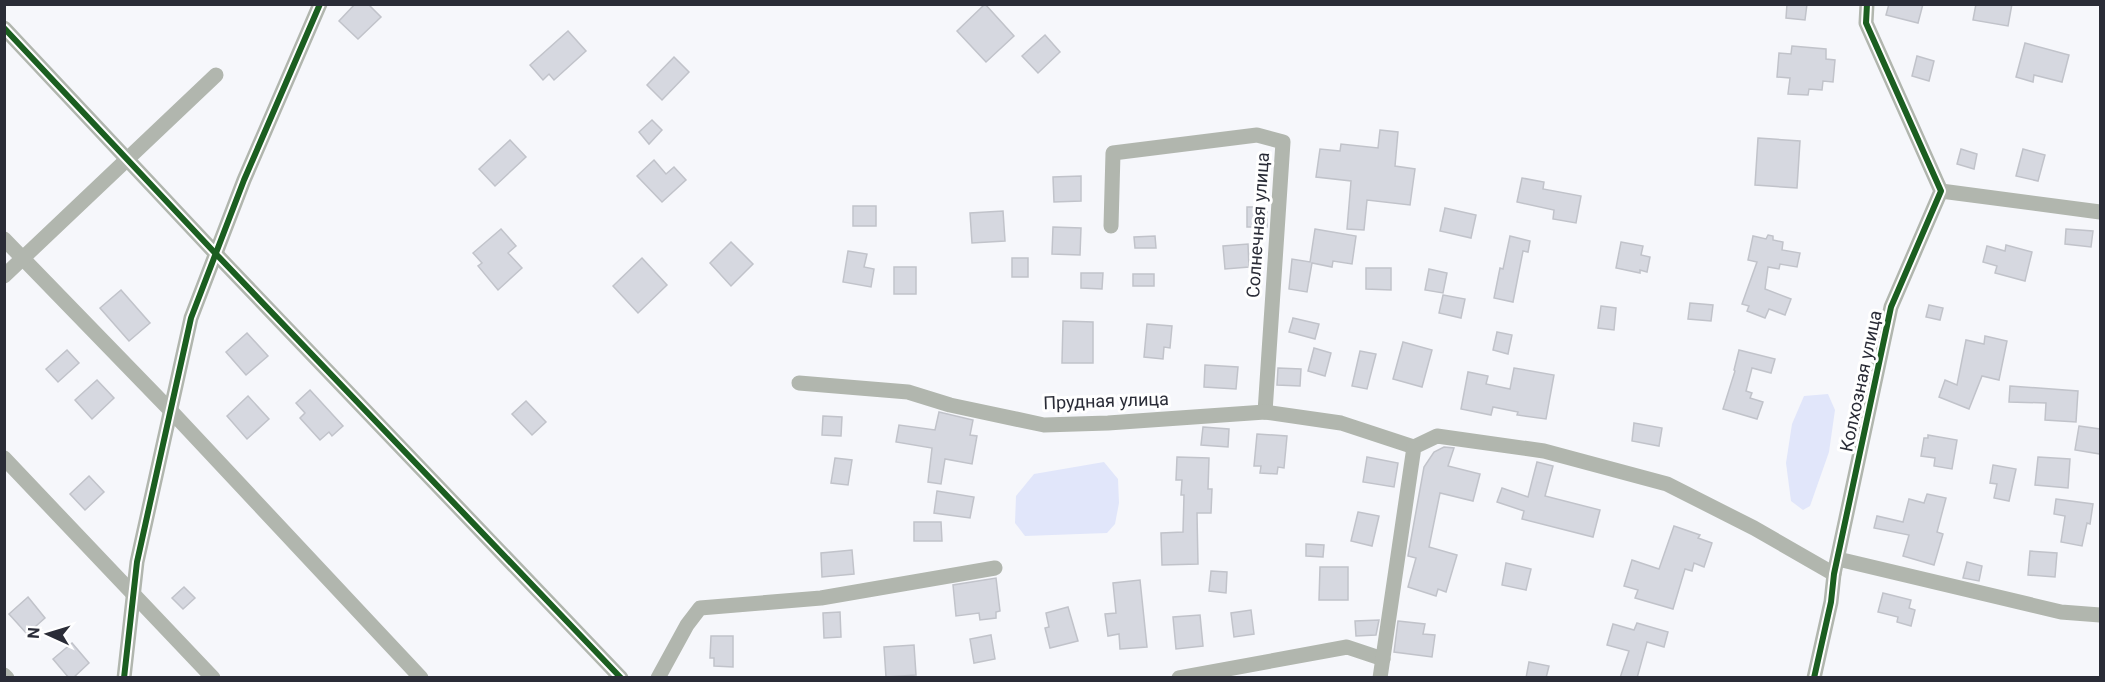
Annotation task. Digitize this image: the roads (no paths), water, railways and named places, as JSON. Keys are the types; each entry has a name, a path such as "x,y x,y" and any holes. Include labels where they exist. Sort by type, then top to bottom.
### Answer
{"street":[{"path":"124,678 137,562 191,318 244,180 320,4"},
{"path":"1867,4 1866,23 1941,191 2100,212"},
{"path":"4,28 216,254 621,678"},
{"path":"4,276 216,75"},
{"name":"Солнечная улица","path":"1111,226 1113,153 1257,135 1283,141 1265,412"},
{"name":"Колхозная улица","path":"1814,678 1892,307 1941,191"},
{"path":"4,239 170,410 421,678"},
{"name":"Прудная улица","path":"799,383 908,392 992,415 1044,425 1265,412 1341,423 1414,447"},
{"path":"1380,678 1414,447 1437,436 1544,451 1667,484 1836,566 2061,612 2100,615"},
{"path":"4,458 213,678"},
{"path":"657,678 687,625 700,608 821,598 995,568"},
{"path":"1179,678 1347,647 1383,659"}],"water":[{"path":"1828,394 1835,410 1829,452 1810,506 1803,510 1791,501 1786,463 1792,424 1804,396"},
{"path":"1104,462 1118,479 1119,503 1115,524 1107,533 1025,536 1015,523 1016,496 1034,474"}]}
